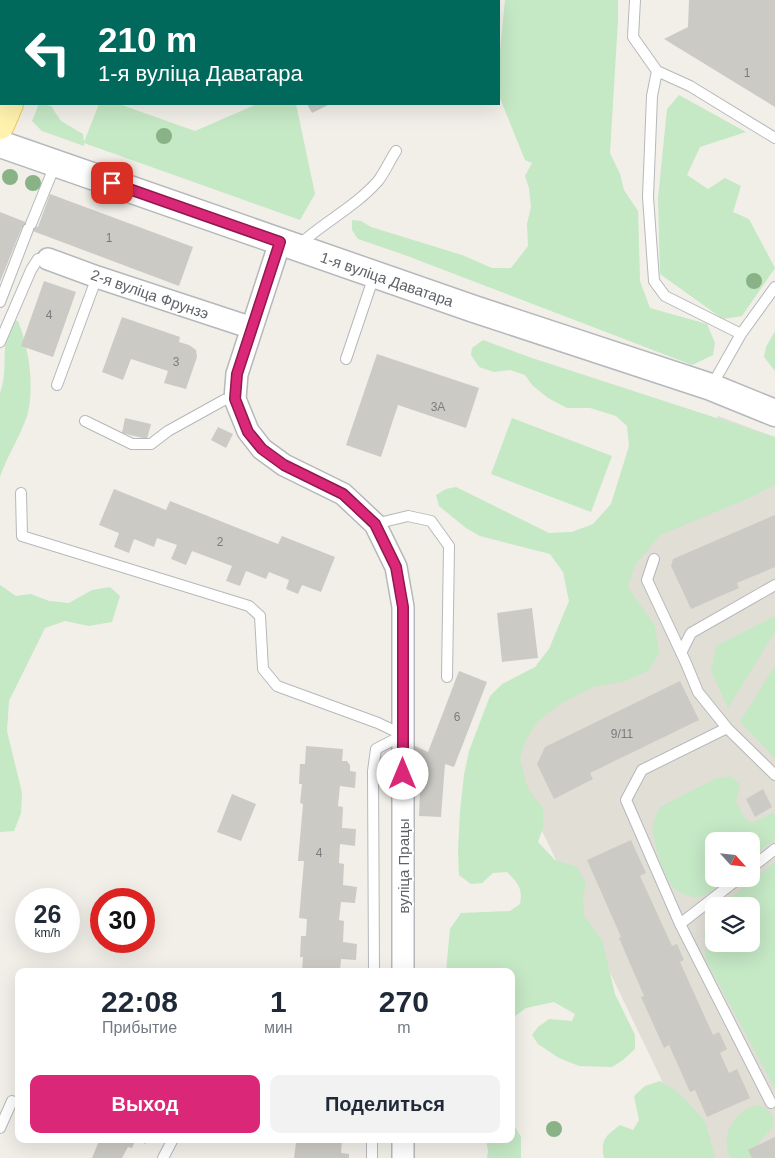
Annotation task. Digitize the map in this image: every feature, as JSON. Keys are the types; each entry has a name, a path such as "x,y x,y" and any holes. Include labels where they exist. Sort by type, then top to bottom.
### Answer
{"main road":[{"path":"0,125 9,105"}],"street":[{"name":"1-я вуліца Даватара","path":"0,144 474,309 711,387 775,413"},
{"name":"вуліца Працы","path":"288,245 252,328 237,374 235,399 248,432 262,449 284,465 343,494 375,524 396,567 403,607 403,968"},
{"name":"2-я вуліца Фрунзэ","path":"48,258 97,277 252,328"},
{"path":"403,1143 403,1158"}],"lane":[{"path":"635,0 633,37 657,71 690,86 775,138"},
{"path":"657,71 652,96 648,197 654,281 665,296 741,334"},
{"path":"288,245 314,232 356,201 379,180 396,150"},
{"path":"0,302 56,164"},
{"path":"0,342 31,270 38,259 48,258"},
{"path":"346,359 375,275"},
{"path":"57,385 97,277"},
{"path":"711,387 741,334 775,287"},
{"path":"85,421 132,444 151,444 168,431 224,400 235,399"},
{"path":"21,493 22,536 249,606 260,616 263,668 277,686 378,723 403,735"},
{"path":"375,524 408,516 431,522 449,546 447,676"},
{"path":"654,559 647,580 698,692 726,728 775,775"},
{"path":"681,653 692,633 775,585"},
{"path":"726,728 642,770 626,800 680,924 771,1104"},
{"path":"374,968 373,771 376,749 403,735"},
{"path":"760,861 775,849"},
{"path":"680,924 726,888"},
{"path":"0,1128 12,1101"},
{"path":"163,1158 171,1143"},
{"path":"372,1143 372,1158"}],"shaded area":[{"path":"718,416 775,437 775,1158 699,1158 507,758 596,570"}],"green space":[{"path":"505,0 618,0 610,153 620,174 624,190 638,211 640,281 650,308 707,324 715,343 713,355 692,365 358,239 352,230 352,220 361,221 371,227 462,255 492,268 511,268 528,246 527,224 531,207 529,188 525,176 532,163 525,160 500,98 500,50"},
{"path":"679,95 746,132 700,147 687,175 708,189 725,178 741,186 733,212 749,219 775,268 742,316 723,319 660,274 658,198 667,109"},
{"path":"39,105 51,106 61,121 83,134 84,142 99,105 122,105 195,131 255,105 296,105 315,194 300,220 84,143 84,146 42,131 32,121"},
{"path":"11,319 18,321 25,343 30,368 31,393 27,416 0,477 0,393 4,375 6,338"},
{"path":"775,331 775,371 764,357 766,347"},
{"path":"483,340 529,357 775,437 775,485 747,499 660,535 635,565 628,587 655,626 659,654 648,671 625,681 593,687 560,704 538,721 525,741 520,759 528,789 543,808 543,828 538,842 555,860 577,867 586,884 583,897 584,916 602,940 615,994 635,1035 635,1049 612,1067 579,1066 559,1058 538,1044 532,1035 538,1027 549,1019 572,1021 575,1014 554,1002 526,1008 515,1016 515,968 446,968 450,929 461,913 510,911 520,904 521,894 519,886 507,872 493,873 482,883 471,884 459,875 460,811 464,775 469,751 490,696 502,684 535,667 549,649 569,601 563,572 550,554 480,536 466,528 439,506 436,495 446,489 456,487 549,533 572,532 593,524 611,504 629,446 627,426 616,416 590,408 567,408 548,398 532,385 525,375 510,370 494,372 479,367 471,355 472,348"},
{"path":"512,418 612,456 591,512 491,474"},
{"path":"0,585 16,596 31,594 49,601 69,603 92,590 110,587 120,596 112,622 89,626 65,621 45,628 9,701 7,731 22,793 21,813 14,831 0,832"},
{"path":"775,616 775,632 728,708 711,671 716,646"},
{"path":"775,665 775,758 740,722"},
{"path":"730,776 740,784 736,801 745,819 752,823 773,813 775,814 775,839 760,852 760,832 705,832 705,888 717,888 706,895 691,897 678,891 669,882 656,848 653,825 660,807 717,778"},
{"path":"775,862 775,1089 706,960 705,952 760,952 760,897 731,897 742,888 760,888 760,874"},
{"path":"660,1081 678,1092 705,1121 715,1158 604,1158 603,1146 605,1138 620,1125 633,1130 639,1120 634,1096 645,1086"},
{"path":"758,1105 767,1109 773,1117 773,1127 759,1142 755,1158 730,1158 727,1141 731,1125 742,1113"},
{"path":"515,1127 521,1137 521,1158 487,1158 487,1143 515,1143"}],"building":[{"path":"689,0 775,0 775,107 664,39 688,27"},
{"path":"308,105 328,105 312,113"},
{"path":"50,194 193,247 179,286 22,227 0,282 0,212 38,227"},
{"path":"44,281 76,292 53,357 21,346"},
{"path":"122,317 180,337 179,342 189,345 196,350 197,357 186,389 164,383 168,371 131,359 123,380 102,372"},
{"path":"377,354 479,388 466,428 398,405 381,457 346,445"},
{"path":"125,418 151,424 147,439 122,433"},
{"path":"218,427 233,434 226,448 211,440"},
{"path":"114,489 166,510 170,501 278,544 282,536 335,557 321,592 302,585 298,594 286,589 289,580 269,572 266,579 246,571 240,586 226,581 232,566 192,551 186,565 171,559 177,545 157,538 154,547 134,539 129,553 114,547 119,533 99,525"},
{"path":"775,515 775,567 737,583 739,588 691,609 671,566 673,559"},
{"path":"532,608 538,658 502,662 497,613"},
{"path":"459,671 487,682 454,767 445,764 441,817 419,816 421,765 412,762 415,746 428,752"},
{"path":"680,681 699,720 590,773 593,779 554,799 537,764 545,747"},
{"path":"306,746 343,749 342,761 347,761 350,765 350,771 356,772 355,788 340,786 338,806 343,807 342,828 356,829 355,846 340,844 339,863 344,864 343,885 357,887 355,903 341,902 339,920 344,921 343,942 357,944 356,960 341,959 340,968 302,968 303,957 300,957 301,936 306,936 307,919 299,918 304,861 298,861 303,804 300,803 302,784 299,784 300,764 305,764"},
{"path":"763,789 772,807 755,817 746,799"},
{"path":"232,794 256,804 241,841 217,832"},
{"path":"631,840 646,873 640,876 672,946 677,944 684,960 680,962 713,1035 719,1032 727,1049 720,1053 729,1073 737,1069 750,1098 707,1117 695,1090 690,1092 669,1045 664,1048 641,997 644,996 619,938 621,937 587,860"},
{"path":"775,1137 775,1158 752,1158 748,1150"},
{"path":"98,1143 134,1143 132,1148 128,1147 122,1158 92,1158"},
{"path":"296,1143 342,1143 341,1153 349,1154 349,1158 294,1158"}],"route":[{"path":"112,183 280,242 237,374 235,399 248,432 262,449 284,465 343,494 375,524 396,567 403,607 403,774"}]}
